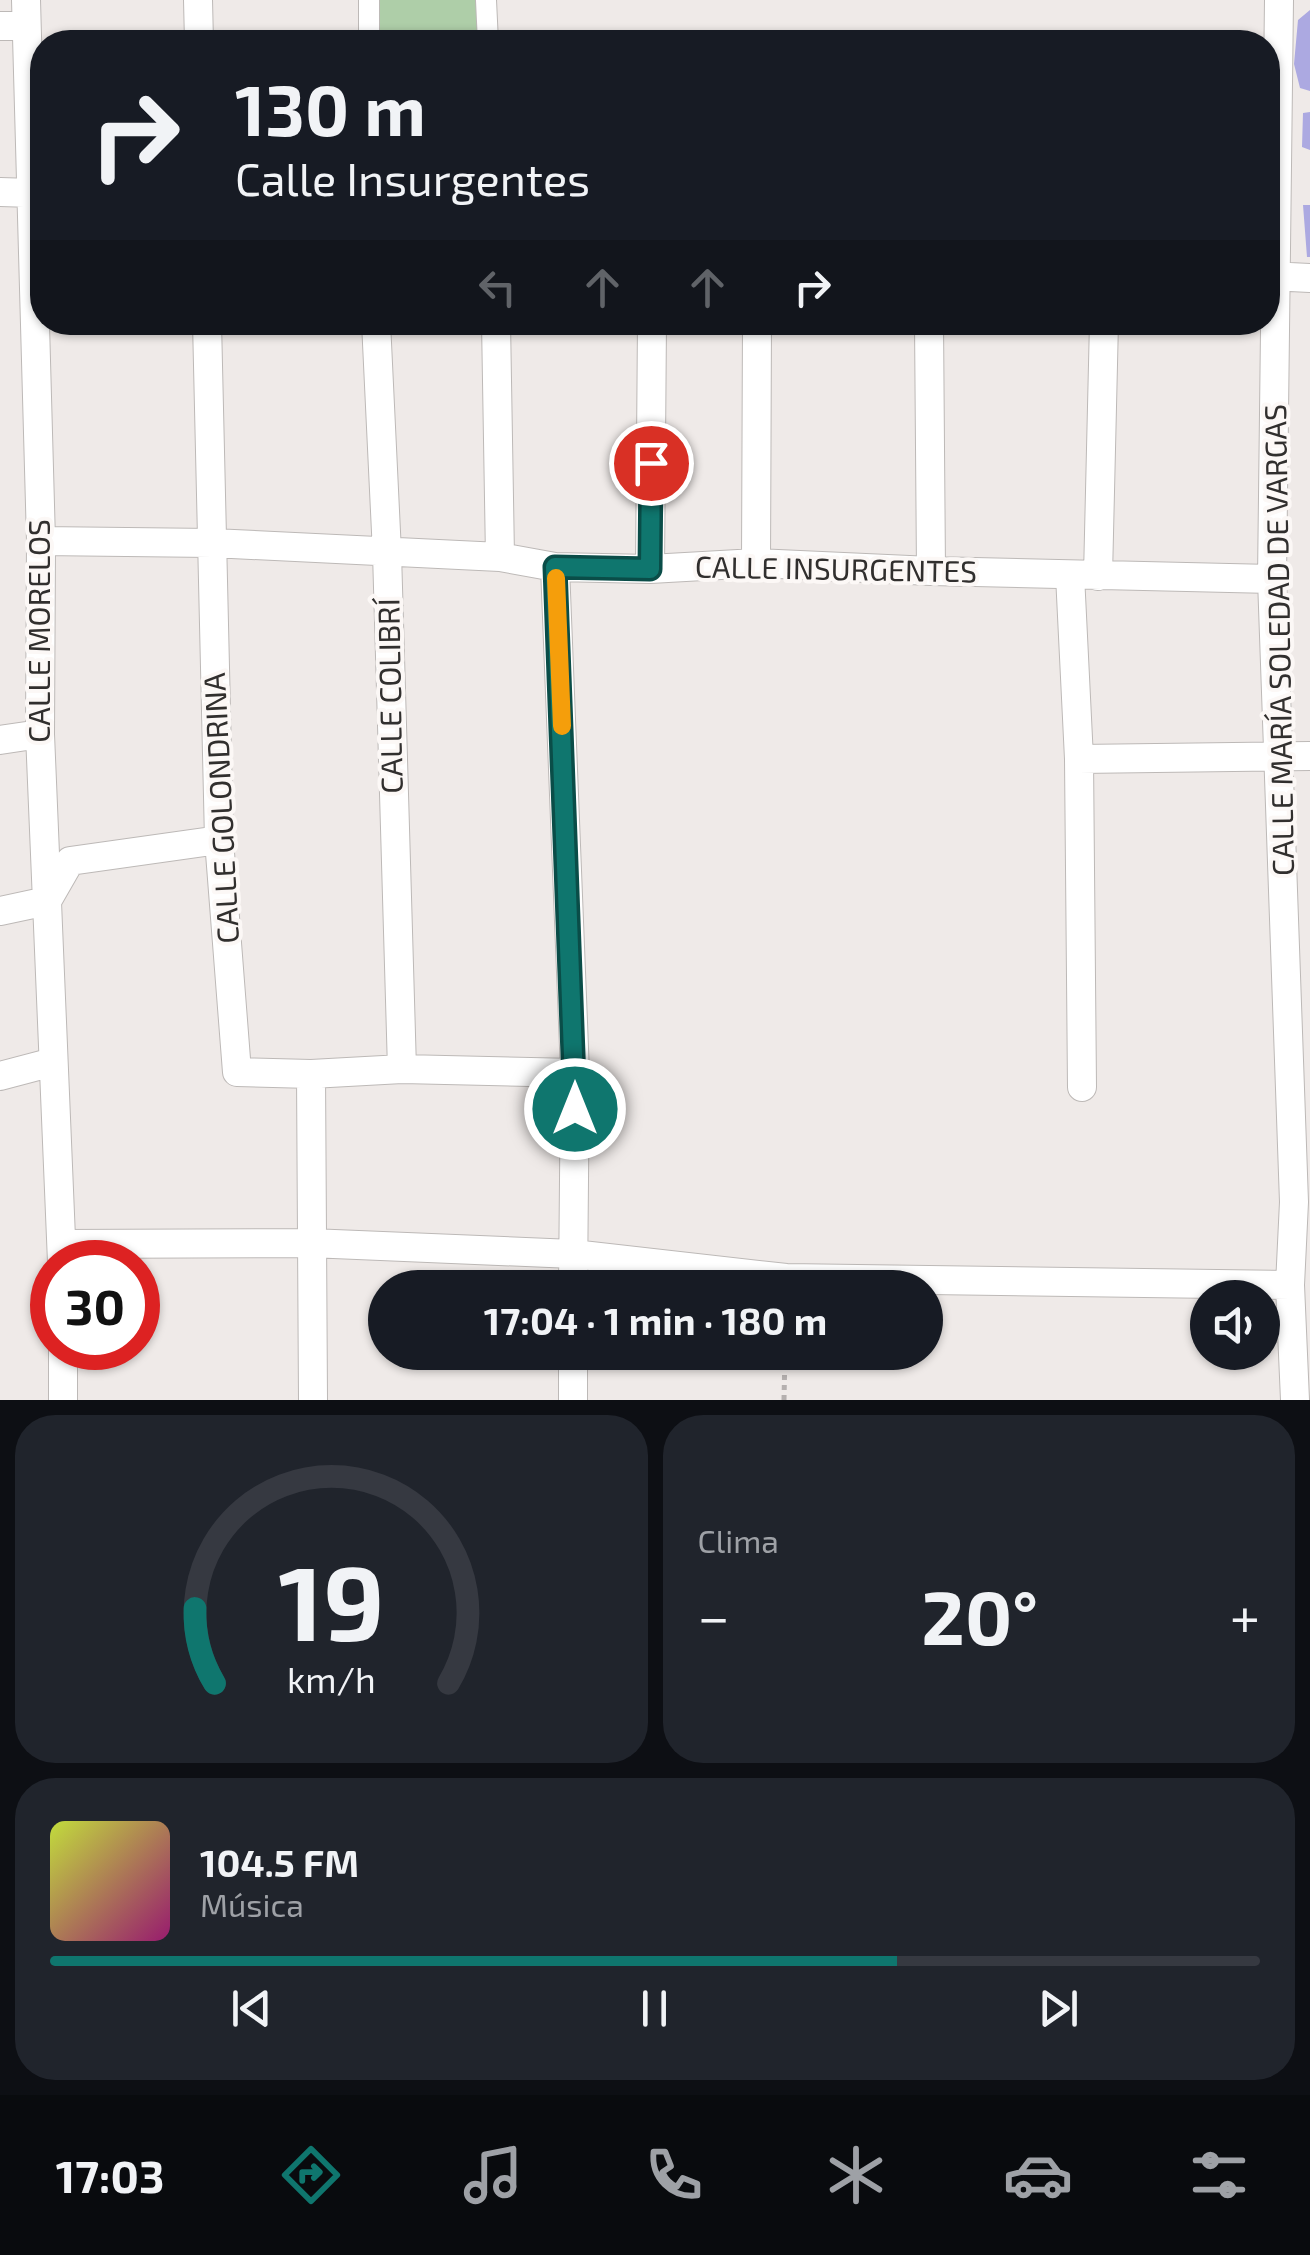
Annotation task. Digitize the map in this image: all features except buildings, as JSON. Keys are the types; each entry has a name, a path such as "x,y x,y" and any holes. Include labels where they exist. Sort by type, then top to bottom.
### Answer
{"street":[{"path":"198,0 199,30"},
{"path":"369,0 370,30"},
{"path":"486,0 487,30"},
{"name":"CALLE MARÍA SOLEDAD DE VARGAS","path":"1278,30 1279,0"},
{"name":"CALLE MORELOS","path":"18,18 30,168"},
{"path":"0,192 30,193"},
{"path":"1280,277 1310,278"},
{"name":"CALLE MORELOS","path":"38,335 40,734 61,1240"},
{"name":"CALLE GOLONDRINA","path":"207,335 219,840 238,1072 311,1074"},
{"name":"CALLE COLIBRÍ","path":"377,335 402,1069"},
{"path":"496,335 500,557"},
{"path":"650,569 652,335"},
{"path":"756,563 757,335"},
{"path":"929,335 930,571"},
{"path":"1082,1087 1079,759 1084,576 1103,335"},
{"name":"CALLE MARÍA SOLEDAD DE VARGAS","path":"1272,335 1272,579 1302,1202 1290,1285 1295,1400"},
{"name":"CALLE INSURGENTES","path":"41,542 212,543 500,557 555,567 650,569 756,563 1272,579"},
{"path":"555,567 575,1073 572,1270"},
{"path":"0,740 40,734"},
{"path":"1079,759 1310,756"},
{"path":"0,911 47,900 70,861 219,840"},
{"path":"0,1076 52,1062"},
{"path":"313,1400 311,1074 402,1069 575,1073"},
{"path":"160,1250 310,1243 572,1254 786,1278 1290,1285"},
{"path":"62,1370 63,1400"},
{"path":"573,1370 573,1400"}],"path":[{"path":"784,1400 785,1370"}],"green space":[{"path":"369,0 486,0 487,30 369,30"}],"slow traffic":[{"path":"556,578 562,726"}],"route":[{"path":"575,1109 555,567 650,569 651,463"}]}
